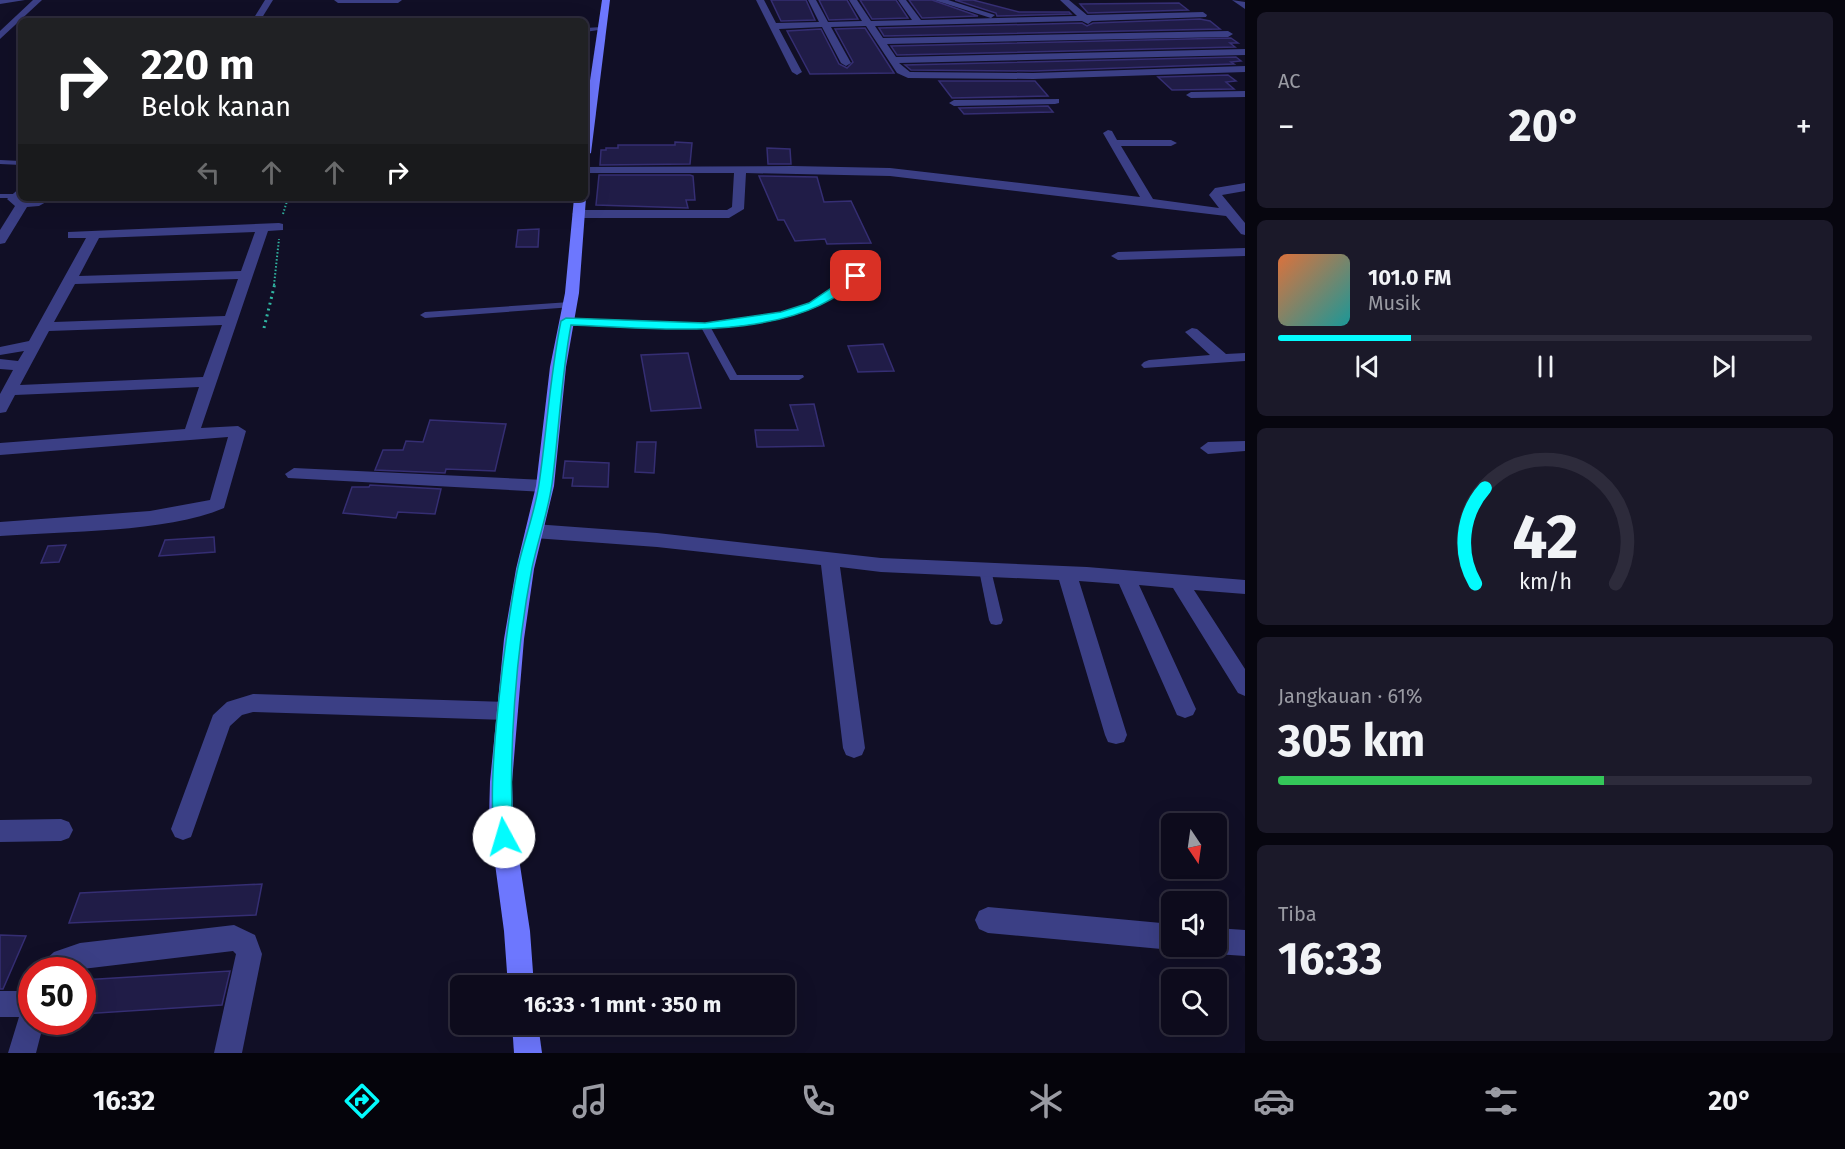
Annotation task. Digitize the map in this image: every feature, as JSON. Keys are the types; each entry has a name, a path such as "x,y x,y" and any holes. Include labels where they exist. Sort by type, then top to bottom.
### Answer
{"main road":[{"path":"588,131 606,0"},
{"path":"520,975 517,931 501,819 501,782 514,639 525,569 545,486 558,368 568,313 579,201"},
{"path":"526,1035 528,1053"}],"street":[{"path":"0,1 21,0"},
{"path":"19,18 38,0"},
{"path":"258,18 269,0"},
{"path":"338,0 398,0"},
{"path":"760,0 797,72"},
{"path":"812,0 846,63"},
{"path":"853,0 900,71 912,75 1044,88 1064,111"},
{"path":"902,0 918,22"},
{"path":"938,0 1007,20"},
{"path":"1064,0 1146,72"},
{"path":"1236,0 1245,6"},
{"path":"1190,5 1245,46"},
{"path":"909,10 952,22"},
{"path":"772,26 1203,15"},
{"path":"0,36 18,19"},
{"path":"881,41 1228,34"},
{"path":"893,60 1245,52"},
{"path":"954,103 1146,72 1245,69"},
{"path":"1191,95 1245,94"},
{"path":"1149,202 1112,138 1171,143"},
{"path":"588,170 890,172 1229,213"},
{"path":"578,214 729,214 738,209 740,170"},
{"path":"1245,187 1216,193 1218,200 1245,231"},
{"path":"0,240 18,199"},
{"path":"73,236 279,227"},
{"path":"191,434 248,275 262,229"},
{"path":"0,408 95,234"},
{"path":"1118,256 1245,252"},
{"path":"69,280 248,275"},
{"path":"44,327 230,320"},
{"path":"1192,332 1223,359"},
{"path":"0,351 33,345"},
{"path":"1149,365 1245,357"},
{"path":"0,364 22,366"},
{"path":"10,390 209,382"},
{"path":"0,449 238,431 221,495 214,508 143,518 0,529"},
{"path":"1208,448 1245,446"},
{"path":"294,474 545,486"},
{"path":"534,531 657,540 830,560 1245,587"},
{"path":"830,560 842,632 854,748"},
{"path":"1068,574 1116,735"},
{"path":"1126,578 1185,709"},
{"path":"1179,582 1245,687"},
{"path":"183,829 221,722 228,711 236,706 253,703 507,711"},
{"path":"0,831 61,830"},
{"path":"988,920 1161,936"},
{"path":"77,957 234,938 246,944 249,954 228,1053"},
{"path":"1227,942 1245,943"},
{"path":"0,1004 18,1004"},
{"path":"22,1053 27,1035"}],"lane":[{"path":"588,30 602,29"},
{"path":"0,162 18,163"},
{"path":"0,196 18,197"},
{"path":"425,315 568,313 705,326 797,312 831,295 856,276"},
{"path":"705,326 734,378 799,377"},
{"path":"984,570 996,620"}],"path":[{"path":"264,328 278,269 279,227"}],"building":[{"path":"771,0 806,0 815,20 781,21"},
{"path":"819,0 847,0 858,19 829,20"},
{"path":"860,0 896,0 908,18 872,19"},
{"path":"909,0 932,0 978,16 922,18"},
{"path":"955,0 973,0 1019,12 1069,12 1071,14 997,16 996,13"},
{"path":"1179,3 1188,10 1088,13 1080,4"},
{"path":"1200,19 1210,21 1220,29 884,36 879,28 1082,23 1087,26 1093,23"},
{"path":"865,28 894,73 810,74 787,31 821,29 839,64 847,68 853,62 835,29"},
{"path":"1231,38 1238,43 1230,43 1235,47 897,55 891,46"},
{"path":"1236,57 1241,61 1231,62 1234,64 1033,71 911,70 905,65"},
{"path":"1228,75 1236,81 1226,82 1234,89 1172,90 1158,77"},
{"path":"939,81 1035,81 1048,96 952,98"},
{"path":"1048,106 1053,112 964,114 959,108"},
{"path":"675,142 692,143 690,164 600,165 601,150 606,150 606,148 618,148 618,145 675,145"},
{"path":"767,148 790,149 791,164 768,164"},
{"path":"599,175 690,175 693,176 695,200 686,200 688,208 596,205"},
{"path":"759,176 817,177 824,202 851,201 871,243 827,244 825,239 795,241 784,220 778,220"},
{"path":"539,229 538,247 516,247 518,230"},
{"path":"883,344 894,371 858,372 848,346"},
{"path":"688,353 701,408 651,411 641,355"},
{"path":"814,404 824,446 757,447 755,430 798,430 790,405"},
{"path":"430,420 506,424 495,471 446,469 445,473 375,470 383,450 403,450 406,441 423,442"},
{"path":"637,442 656,442 654,473 635,472"},
{"path":"565,461 609,463 608,487 572,486 573,478 563,478"},
{"path":"370,485 441,489 435,514 398,512 396,518 343,513 352,487 369,487"},
{"path":"214,537 215,552 159,556 165,540"},
{"path":"66,545 59,562 41,563 48,546"},
{"path":"262,884 256,915 69,923 80,893"},
{"path":"0,935 26,936 3,989 0,989"},
{"path":"230,971 222,1005 96,1013 96,979"}],"route":[{"path":"504,837 501,819 501,782 514,639 525,569 545,486 558,368 566,321 705,326 727,321 783,315 813,305 856,276"}]}
